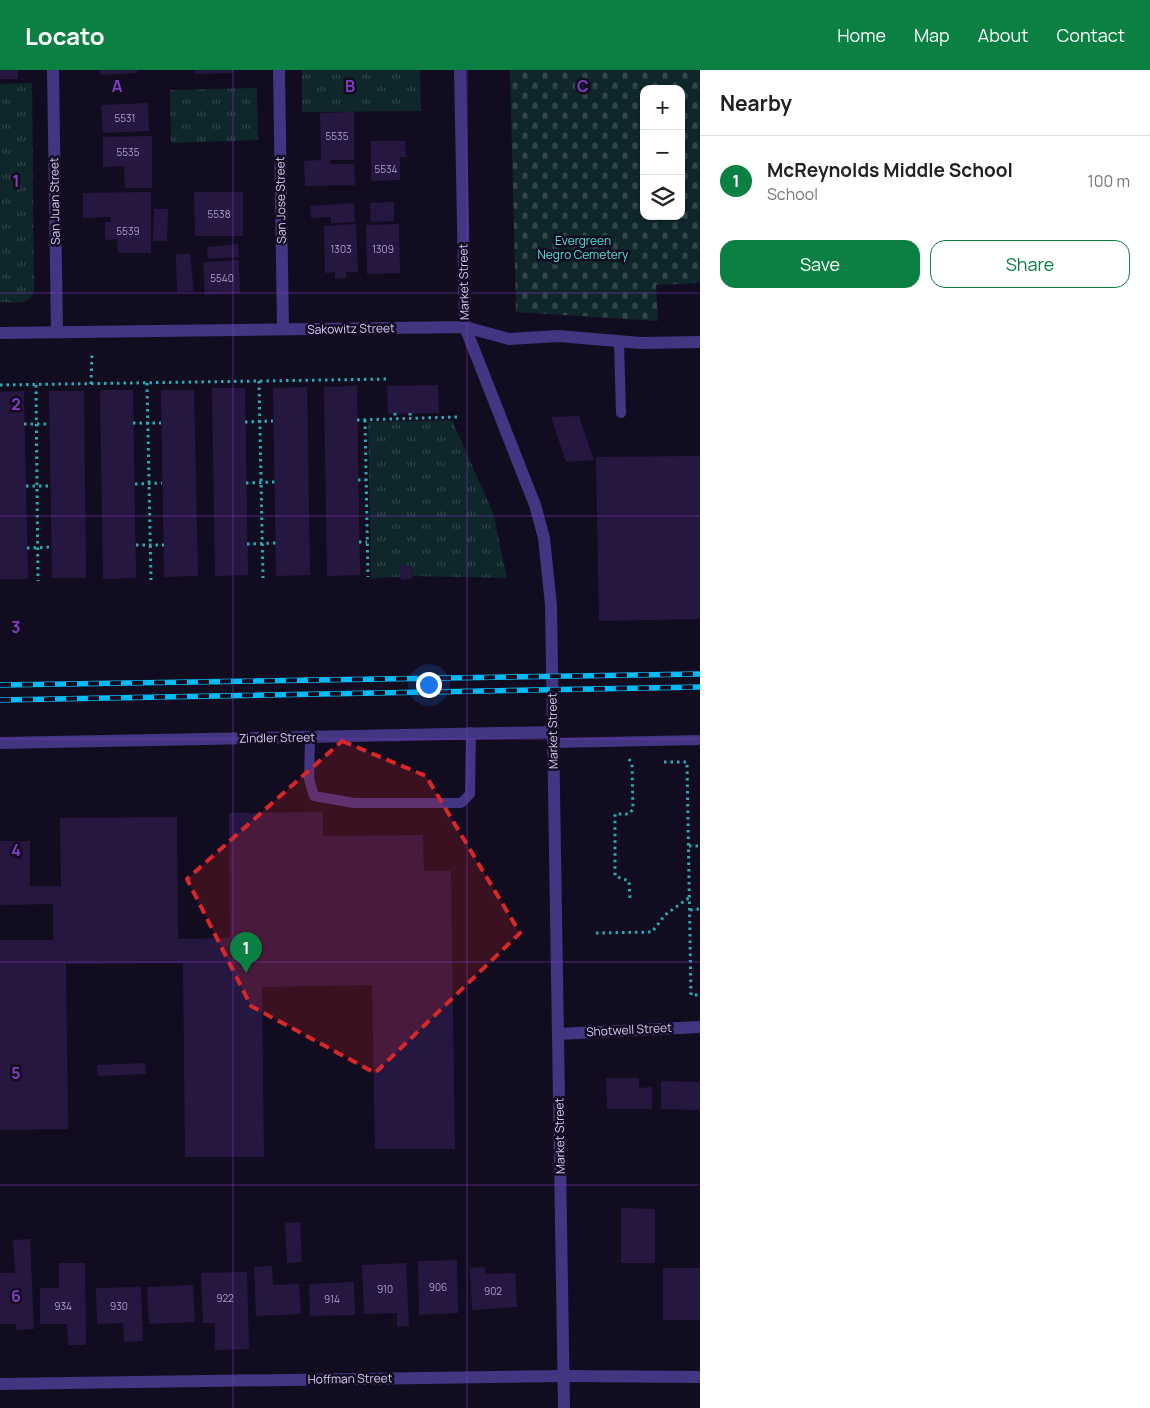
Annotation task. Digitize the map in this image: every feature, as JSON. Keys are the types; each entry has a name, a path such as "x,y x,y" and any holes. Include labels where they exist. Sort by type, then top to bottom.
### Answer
{"street":[{"name":"San Juan Street","path":"53,70 57,332"},
{"name":"San Jose Street","path":"279,70 283,329"},
{"name":"Market Street","path":"460,70 465,327 535,506 544,538 551,605 564,1408"},
{"name":"Sakowitz Street","path":"0,334 465,327 510,339 558,336 619,342 700,342"},
{"name":"Zindler Street","path":"0,743 310,738 471,732 553,738"},
{"name":"Shotwell Street","path":"558,1034 700,1027"},
{"name":"Hoffman Street","path":"0,1384 564,1376 700,1377"}],"lane":[{"path":"619,342 621,413"},
{"path":"310,738 309,779 314,796 354,803 461,803 470,794 471,732"},
{"path":"553,738 700,740"}],"path":[{"path":"91,384 92,354"},
{"path":"0,385 390,379"},
{"path":"259,381 262,578"},
{"path":"147,383 151,580"},
{"path":"36,384 38,581"},
{"path":"395,413 396,419"},
{"path":"410,413 410,419"},
{"path":"357,420 457,417"},
{"path":"365,420 368,577"},
{"path":"245,422 274,421"},
{"path":"134,423 161,423"},
{"path":"24,424 49,424"},
{"path":"358,480 366,480"},
{"path":"246,483 274,482"},
{"path":"134,484 162,483"},
{"path":"26,486 50,486"},
{"path":"359,542 368,542"},
{"path":"248,544 276,544"},
{"path":"136,545 164,545"},
{"path":"27,548 52,547"},
{"path":"624,757 629,759 632,764 633,809 629,814 615,814 615,876 629,881 630,899"},
{"path":"664,762 687,762 691,995 700,995"},
{"path":"689,846 700,846"},
{"path":"596,933 652,932 665,915 690,896"},
{"path":"690,910 700,909"}],"highlighted area":[{"path":"342,741 426,776 520,933 375,1073 251,1006 187,879"}],"green space":[{"path":"302,70 420,70 421,111 302,112"},
{"name":"Evergreen Negro Cemetery","path":"510,70 700,70 700,283 656,285 658,321 516,312"},
{"path":"32,83 34,291 32,296 25,301 0,302 0,84"},
{"path":"257,88 258,140 171,143 170,90"},
{"path":"452,420 493,513 507,578 412,576 411,565 400,566 401,577 371,578 368,422"}],"building":[{"path":"0,70 18,70 18,79 0,79"},
{"path":"100,70 137,70 137,73 100,75"},
{"path":"195,70 233,70 233,73 195,74"},
{"path":"148,103 149,131 103,133 101,105"},
{"path":"354,112 354,160 330,160 330,164 354,164 355,185 305,186 304,161 321,160 320,113"},
{"path":"152,136 152,188 125,188 124,166 103,167 103,137"},
{"path":"371,141 405,141 406,157 400,157 400,180 371,181"},
{"path":"151,192 151,253 118,253 117,239 105,240 105,222 111,222 111,217 83,218 83,193"},
{"path":"194,192 243,192 243,236 195,236"},
{"path":"394,202 394,221 371,222 370,203"},
{"path":"354,203 355,222 331,223 331,217 311,218 310,206"},
{"path":"154,209 168,209 167,241 153,241"},
{"path":"356,224 358,272 346,272 346,278 335,279 335,272 325,273 324,226"},
{"path":"399,224 400,273 367,274 366,225"},
{"path":"238,244 239,257 208,259 207,247"},
{"path":"176,254 190,254 194,291 177,292"},
{"path":"239,260 240,293 205,295 203,262"},
{"path":"438,385 439,413 388,414 387,386"},
{"path":"357,386 360,575 327,576 324,387"},
{"path":"307,387 310,575 276,576 273,388"},
{"path":"212,388 245,388 248,575 215,576"},
{"path":"100,390 133,390 136,578 103,579"},
{"path":"161,390 194,390 198,576 164,577"},
{"path":"24,391 28,579 0,579 0,392"},
{"path":"49,391 84,391 86,578 52,578"},
{"path":"579,416 594,460 566,462 551,417"},
{"path":"700,456 700,619 599,621 596,457"},
{"path":"400,565 411,565 412,579 401,580"},
{"path":"323,812 323,836 423,835 424,871 451,871 455,1149 375,1149 372,985 262,987 264,1157 185,1157 183,963 66,964 68,1129 0,1130 0,940 53,940 53,904 0,905 0,841 30,841 30,886 61,886 60,818 177,817 178,939 230,938 229,813"},
{"path":"145,1063 146,1074 98,1076 97,1065"},
{"path":"606,1078 639,1078 639,1088 652,1087 652,1109 607,1109"},
{"path":"661,1081 700,1082 700,1110 661,1109"},
{"path":"621,1208 655,1209 655,1263 621,1263"},
{"path":"300,1222 302,1262 287,1263 285,1223"},
{"path":"30,1239 34,1329 16,1330 16,1324 0,1324 0,1273 15,1273 13,1240"},
{"path":"457,1260 458,1313 419,1315 418,1261"},
{"path":"59,1263 85,1263 86,1345 68,1345 67,1324 40,1324 40,1288 59,1288"},
{"path":"406,1263 409,1326 397,1327 397,1313 364,1314 362,1265"},
{"path":"272,1266 273,1285 299,1284 301,1314 256,1316 254,1267"},
{"path":"485,1267 485,1274 515,1273 517,1307 472,1310 470,1268"},
{"path":"663,1268 700,1268 700,1320 663,1320"},
{"path":"247,1272 249,1349 215,1350 215,1323 203,1323 201,1273"},
{"path":"354,1282 355,1315 310,1316 309,1284"},
{"path":"193,1285 195,1322 149,1324 147,1287"},
{"path":"141,1287 143,1341 124,1342 123,1323 97,1324 96,1288"}],"railway":[{"path":"0,685 700,674"},
{"path":"0,700 700,687"}],"place":[{"name":"McReynolds Middle School","path":"246,973"}]}
